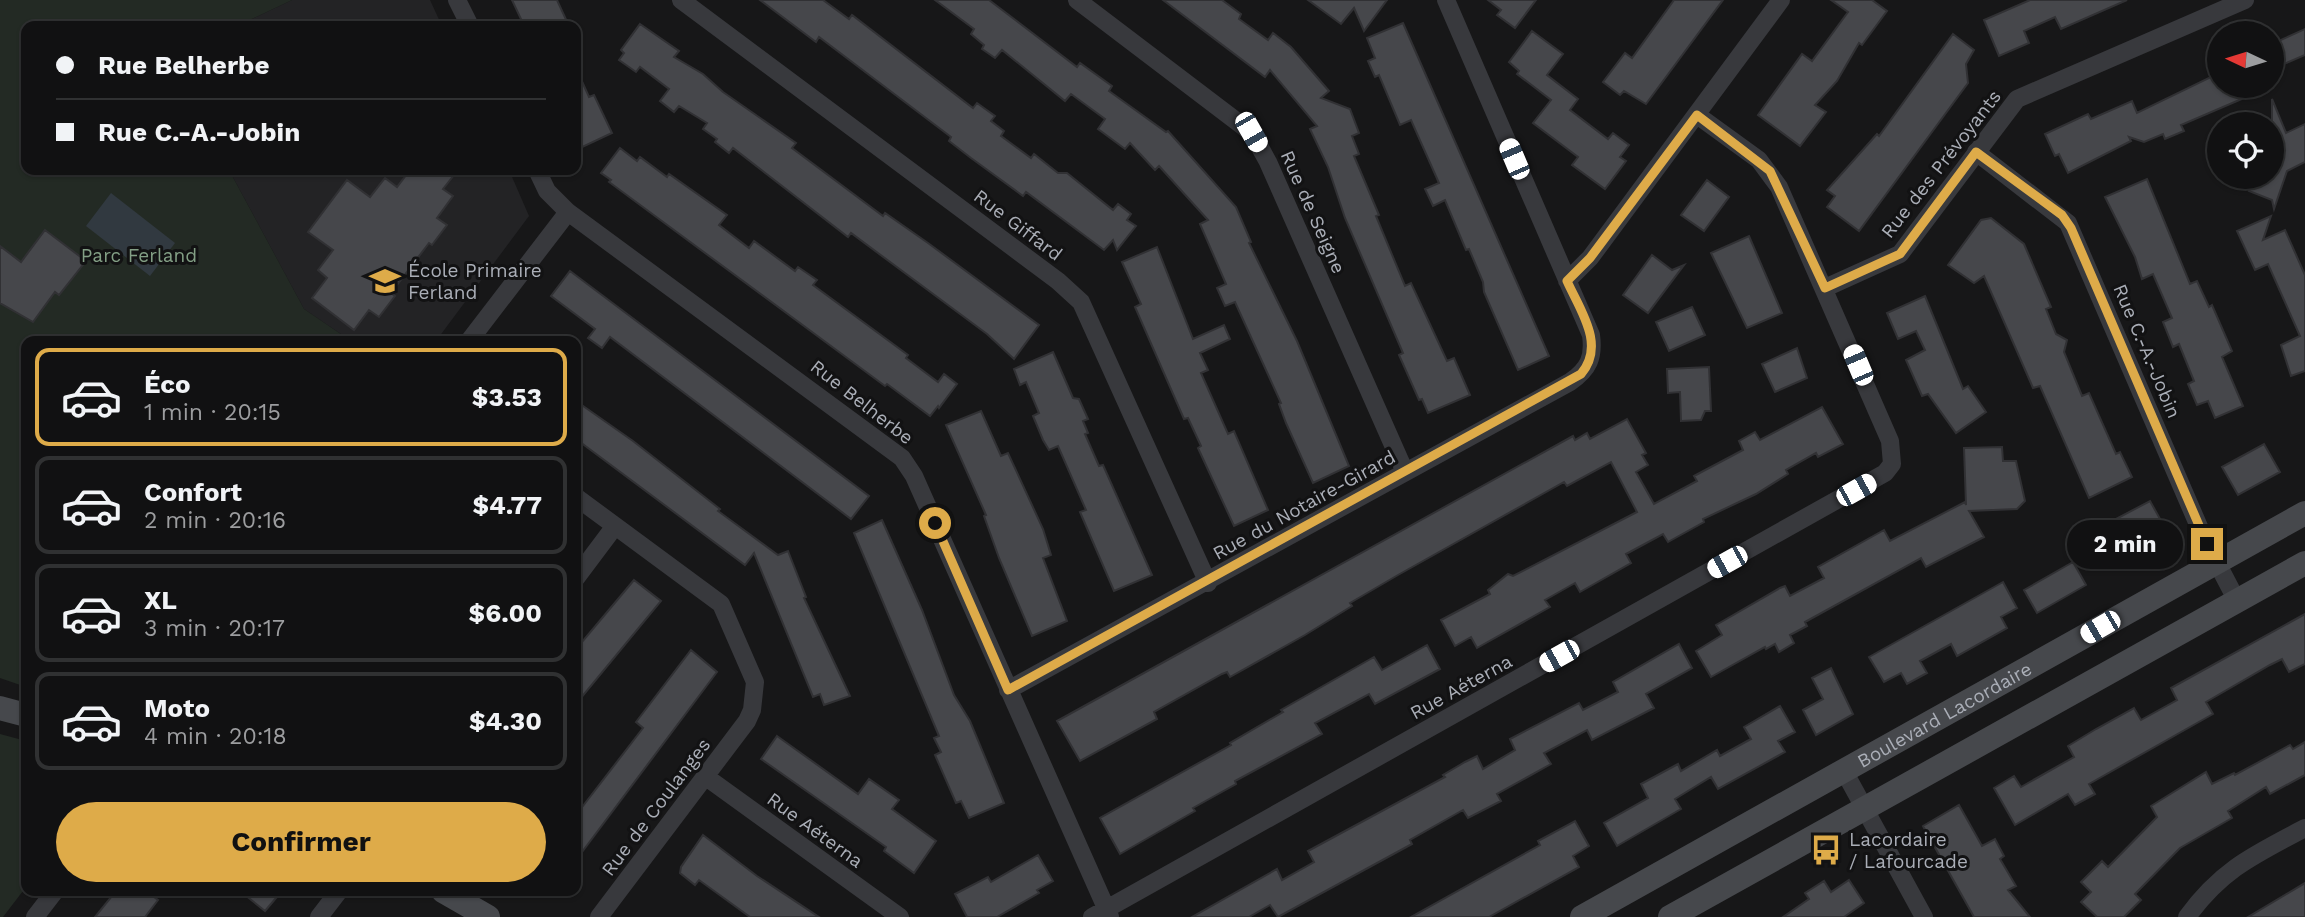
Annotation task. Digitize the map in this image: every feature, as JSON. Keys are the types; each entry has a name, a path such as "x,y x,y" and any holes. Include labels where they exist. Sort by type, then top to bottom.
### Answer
{"main road":[{"name":"Boulevard Lacordaire","path":"1582,917 2305,513"},
{"path":"1670,917 2305,564"},
{"path":"0,708 21,714"},
{"path":"452,896 488,917"}],"street":[{"path":"457,0 468,21"},
{"name":"Rue Giffard","path":"681,0 1058,281 1081,302 1208,583"},
{"name":"Rue de Seigne","path":"1077,0 1251,132 1268,162 1405,472"},
{"path":"1446,0 1567,281 1590,258 1782,0"},
{"name":"Rue des Prévoyants","path":"1825,288 1900,254 2017,99 2245,0"},
{"name":"Rue Aéterna","path":"1103,914 1885,473 1892,464 1890,441 1825,288 1770,171 1697,115"},
{"name":"Rue C.-A.-Jobin","path":"1976,152 2068,223 2216,562 2237,601"},
{"name":"Rue Belherbe","path":"539,175 547,191 568,212 902,458 914,476 1103,914"},
{"path":"473,336 568,212"},
{"name":"Rue du Notaire-Girard","path":"1008,690 1208,583 1581,374 1590,364 1593,349 1591,335 1567,281"},
{"path":"581,501 615,526 581,571"},
{"name":"Rue de Coulanges","path":"599,917 747,722 752,709 755,682 722,604 615,526"},
{"path":"1844,771 1924,917"},
{"name":"Rue Aéterna","path":"706,777 900,917"},
{"path":"2187,917 2214,884 2235,866 2305,828"},
{"path":"35,917 51,896"},
{"path":"319,917 334,896"}],"shaded area":[{"path":"292,0 430,0 440,21 248,21"},
{"name":"École Primaire Ferland","path":"232,175 511,175 529,216 440,336 344,336 304,309"},
{"path":"111,193 175,243 150,276 86,226"}],"green space":[{"name":"Parc Ferland","path":"0,0 292,0 248,21 21,21 21,175 232,175 304,309 344,336 21,336 21,685 0,678"},
{"path":"0,734 21,740 21,894 3,917 0,917"}],"building":[{"path":"512,0 557,0 567,21 520,21"},
{"path":"760,0 823,0 849,19 852,15 973,108 977,103 995,116 991,121 1004,131 1001,136 1031,158 1034,154 1058,173 1067,173 1113,210 1118,204 1131,214 1127,220 1136,226 1117,250 1113,240 1104,250 1026,192 1023,196 971,158 949,141 951,137 819,37 816,42"},
{"path":"935,0 989,0 1077,67 1080,63 1112,86 1109,91 1168,131 1236,207 1251,242 1249,243 1297,341 1349,466 1313,483 1286,423 1279,404 1281,403 1235,302 1225,306 1217,288 1226,284 1200,224 1208,220 1159,166 1155,170 1130,143 1125,149 1098,129 1105,119 1071,94 1065,101 1002,50 995,58 982,49 984,45 971,34 974,29"},
{"path":"1163,0 1222,0 1241,14 1239,19 1268,40 1273,33 1291,47 1329,91 1321,98 1350,109 1359,133 1352,136 1359,154 1354,156 1405,286 1411,283 1447,361 1454,358 1470,395 1428,413 1422,399 1419,400 1399,355 1403,353 1310,129 1317,126 1270,70 1265,77"},
{"path":"1308,0 1387,0 1364,31 1354,8 1341,24"},
{"path":"1488,0 1536,0 1515,28 1497,15 1501,10"},
{"path":"1674,0 1723,0 1646,104 1624,91 1620,95 1603,82 1625,53 1632,58"},
{"path":"1831,0 1872,0 1887,11 1862,45 1859,43 1837,81 1815,105 1826,112 1800,146 1758,115 1802,54 1812,61 1848,12"},
{"path":"2030,0 2127,0 2061,29 2055,17 2024,31 2029,43 1999,56 1984,20"},
{"path":"1403,23 1549,356 1518,370 1484,292 1483,282 1469,249 1466,250 1445,200 1433,206 1425,189 1439,183 1411,120 1400,125 1379,75 1375,77 1368,61 1375,58 1367,38"},
{"path":"640,24 679,51 674,57 703,74 723,92 796,143 792,148 883,216 885,213 928,243 1039,325 1014,359 987,334 851,233 848,237 733,148 729,153 715,142 717,139 703,129 707,123 679,106 674,112 660,101 669,89 640,67 636,72 619,60 624,53 621,50"},
{"path":"2305,29 2305,55 2284,64 2284,39"},
{"path":"1532,31 1563,54 1547,75 1578,99 1570,110 1608,139 1613,133 1629,145 1620,157 1626,161 1605,189 1572,165 1578,157 1533,123 1551,100 1517,74 1519,71 1509,62"},
{"path":"1953,34 1974,50 1966,64 1968,83 1859,231 1827,207 1835,196 1827,190 1877,134 1879,136"},
{"path":"581,79 589,97 594,95 612,133 581,148"},
{"path":"2207,79 2207,98 2244,98 2181,125 2184,131 2165,139 2163,134 2144,142 2129,137 2131,141 2068,173 2059,154 2055,156 2045,134 2088,114 2091,119 2132,101 2137,113"},
{"path":"2272,99 2277,112 2272,112"},
{"path":"2305,124 2305,162 2287,171 2284,180 2284,128 2286,133"},
{"path":"620,148 637,161 640,157 667,177 669,174 727,215 719,225 749,248 754,241 795,271 798,267 817,280 813,285 908,355 906,358 938,382 944,374 957,384 939,408 938,406 930,416 887,384 885,386 609,182 611,180 601,173"},
{"path":"406,175 454,175 443,189 453,196 437,218 447,225 432,245 429,243 391,293 395,296 379,317 369,310 354,330 312,298 327,278 318,270 333,250 308,232 347,180 370,197 385,178 397,187"},
{"path":"2147,179 2190,284 2197,281 2209,307 2212,305 2232,351 2222,357 2243,406 2215,418 2208,401 2197,405 2188,384 2194,381 2179,344 2173,347 2163,322 2172,318 2153,274 2142,279 2135,257 2105,197"},
{"path":"1707,180 1729,197 1704,231 1681,215"},
{"path":"2281,189 2274,209 2272,200 2249,191"},
{"path":"2271,216 2263,240 2285,230 2305,275 2305,371 2291,376 2281,345 2300,336 2268,264 2255,270 2237,231"},
{"path":"1991,218 2024,244 2051,307 2046,309 2056,334 2067,340 2064,352 2082,396 2089,393 2116,454 2120,452 2132,477 2089,498 2040,386 2033,388 1984,276 1974,283 1948,265 1981,220"},
{"path":"45,230 86,261 59,295 55,292 33,322 0,303 0,246 21,262"},
{"path":"1749,236 1782,313 1747,328 1711,253"},
{"path":"1157,247 1193,339 1224,325 1230,339 1200,353 1208,370 1201,373 1228,434 1234,431 1268,510 1234,526 1198,448 1201,446 1188,418 1184,419 1135,307 1141,304 1122,262"},
{"path":"1652,255 1672,270 1684,265 1648,313 1623,295"},
{"path":"570,271 869,496 851,519 610,337 602,348 588,338 595,329 551,296"},
{"path":"1925,296 1963,389 1968,386 1986,412 1956,433 1928,394 1922,396 1906,360 1925,350 1916,331 1898,339 1887,313"},
{"path":"1692,307 1705,335 1669,351 1656,322"},
{"path":"1797,348 1807,378 1775,392 1762,364"},
{"path":"1053,352 1073,398 1079,399 1088,419 1083,421 1088,433 1085,434 1099,466 1103,465 1152,575 1114,591 1080,512 1086,510 1058,446 1049,450 1043,440 1033,416 1039,413 1026,382 1020,385 1014,369"},
{"path":"1709,367 1711,411 1705,411 1701,420 1681,421 1680,392 1668,393 1667,369"},
{"path":"581,405 633,441 720,509 718,511 778,555 788,551 806,597 804,598 850,696 824,705 820,694 813,697 754,553 745,565 581,443"},
{"path":"1822,407 1843,444 1818,457 1816,453 1786,470 1788,474 1756,494 1703,519 1704,522 1668,542 1663,534 1626,554 1631,563 1580,592 1575,583 1545,600 1550,607 1477,648 1471,637 1455,646 1441,620 1490,594 1488,590 1508,574 1513,576 1637,512 1611,462 1567,486 1564,482 1398,575 1350,603 1352,606 1305,635 1230,677 1227,672 1222,674 1154,712 1157,719 1080,761 1057,721 1573,436 1575,440 1587,433 1590,439 1627,419 1646,453 1642,455 1648,465 1636,472 1654,504 1697,481 1694,476 1743,450 1739,441 1755,432 1760,440"},
{"path":"981,411 1001,456 1008,453 1043,529 1051,555 1043,558 1067,621 1032,636 999,558 984,516 986,515 946,425"},
{"path":"2264,444 2280,472 2238,495 2222,467"},
{"path":"2002,447 2003,461 2016,461 2025,501 2017,509 1969,511 1984,537 1926,567 1921,558 1805,622 1807,626 1790,635 1794,643 1779,652 1775,644 1766,649 1765,647 1711,677 1696,651 1722,635 1716,625 1780,588 1785,586 1790,596 1824,578 1818,567 1884,530 1890,541 1965,502 1966,505 1964,448"},
{"path":"2150,501 2164,526 2133,542 2140,553 2120,565 2099,528"},
{"path":"882,520 922,610 954,695 970,721 1004,803 969,818 961,801 956,803 935,755 941,752 934,738 939,736 854,533"},
{"path":"2073,562 2086,585 2037,613 2024,590"},
{"path":"634,580 661,601 581,698 581,643"},
{"path":"2003,582 2017,608 2001,617 2007,628 1957,656 1951,644 1920,661 1927,673 1907,684 1901,673 1884,682 1869,657"},
{"path":"2305,614 2305,664 2289,672 2282,659 2270,665 2206,702 2213,714 2089,784 2095,794 2075,805 2068,794 2015,825 1994,788 2014,776 2021,787 2074,757 2068,746 2134,708 2141,720 2177,700 2171,688"},
{"path":"1679,644 1692,668 1646,694 1654,708 1592,740 1587,730 1544,753 1551,764 1497,794 1501,801 1468,818 1463,810 1410,840 1412,844 1278,917 1270,905 1249,917 1192,917 1277,869 1282,880 1314,862 1308,851 1445,777 1443,775 1465,762 1477,756 1483,769 1515,750 1510,739 1579,703 1583,710 1618,692 1613,682"},
{"path":"1427,645 1440,669 1375,704 1369,694 1315,723 1322,734 1235,781 1236,784 1193,808 1195,811 1120,854 1100,818 1231,745 1230,743 1283,712 1281,710 1374,657 1382,670"},
{"path":"691,650 717,672 581,853 581,809 643,728 636,722"},
{"path":"1831,668 1853,714 1816,735 1803,710 1823,699 1812,678"},
{"path":"1780,706 1795,732 1778,741 1785,752 1718,789 1711,777 1675,799 1681,809 1617,846 1604,823 1648,798 1641,784 1678,764 1681,771 1717,750 1720,756 1751,739 1744,727"},
{"path":"777,736 858,794 869,779 899,800 892,809 936,841 914,873 884,851 886,847 761,759"},
{"path":"2305,742 2305,775 2270,794 2266,787 2228,811 2232,818 2180,848 2135,894 2141,900 2124,917 2097,917 2081,902 2091,892 2081,882 2102,861 2108,867 2157,817 2151,806 2206,772 2212,784 2234,773 2235,775 2290,745 2293,749"},
{"path":"1959,805 1982,846 1995,839 2004,856 2000,859 2016,886 2008,890 2030,917 1974,917 1923,826"},
{"path":"1575,821 1589,846 1573,856 1579,867 1489,917 1411,917 1540,845 1538,841"},
{"path":"703,835 757,876 819,917 750,917 699,880 695,885 680,873 681,867"},
{"path":"1038,855 1053,881 1037,890 1039,893 997,917 967,917 955,894 988,877 991,882"},
{"path":"1849,880 1864,903 1844,917 1783,917 1809,899 1805,893 1824,881 1831,892"},
{"path":"2305,883 2305,917 2248,917"},
{"path":"112,896 153,896 158,900 145,917 95,917"},
{"path":"246,896 278,896 265,911"}],"place":[{"name":"École Primaire Ferland","path":"385,281"},
{"name":"Lacordaire / Lafourcade","path":"1826,850"}],"route":[{"path":"935,523 1008,690 1208,583 1581,374 1590,364 1593,349 1591,335 1567,281 1590,258 1697,115 1770,171 1825,288 1900,254 1976,152 2062,215 2071,228 2207,544"}]}
